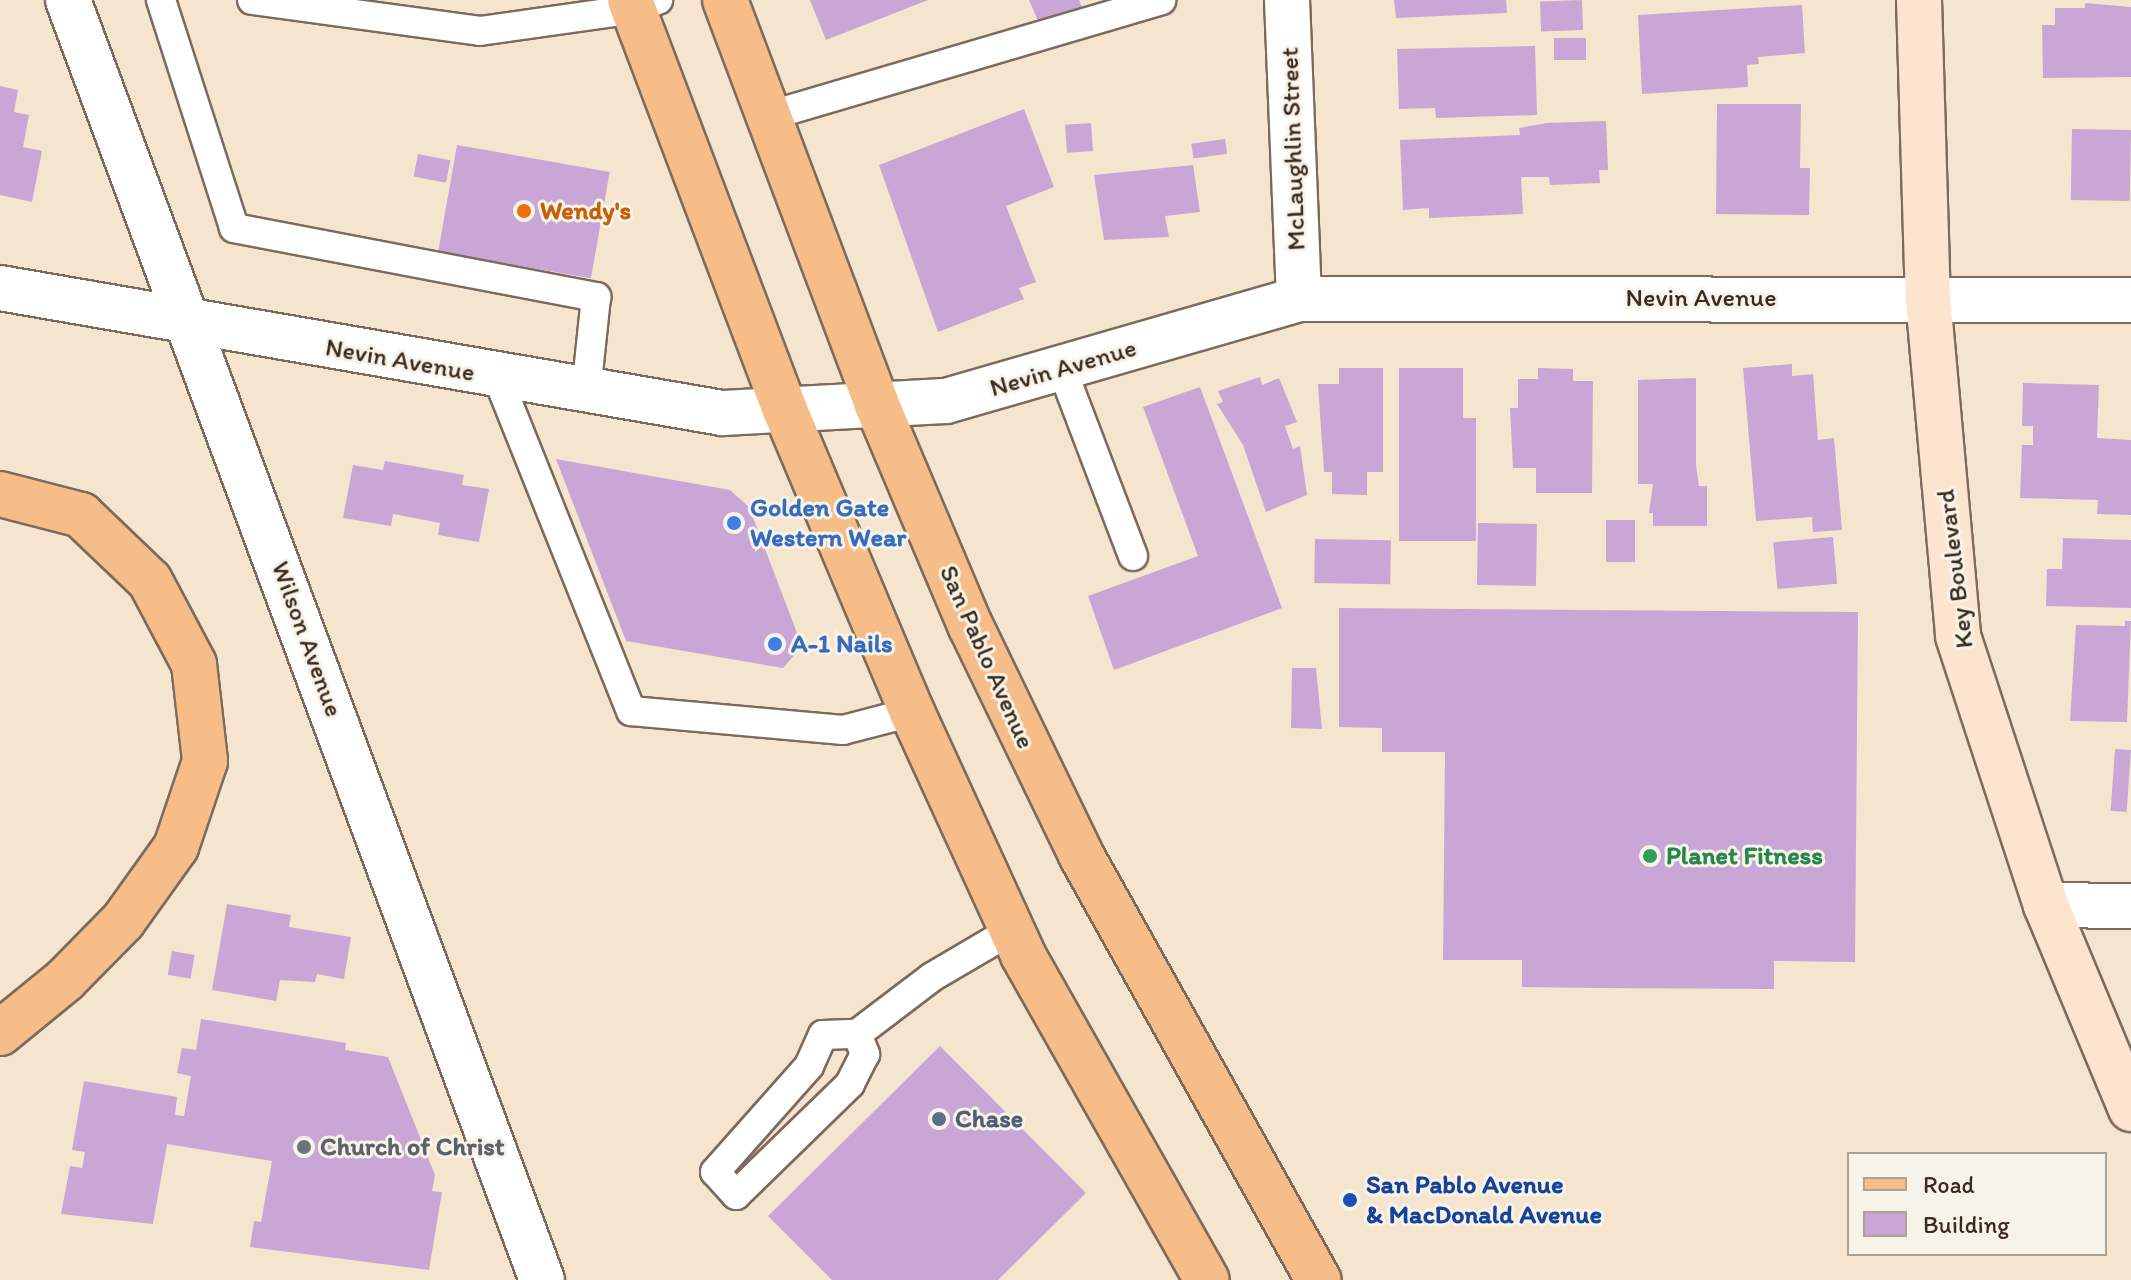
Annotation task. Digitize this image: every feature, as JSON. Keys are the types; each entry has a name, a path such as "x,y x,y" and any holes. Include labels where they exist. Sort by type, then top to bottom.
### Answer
{"main road":[{"name":"San Pablo Avenue","path":"725,0 877,405 971,627 1081,855 1319,1280"},
{"path":"641,3 785,410 912,712 1012,930 1199,1272"},
{"path":"0,494 81,515 150,581 194,664 205,761 176,847 123,921 65,980 0,1033"}],"street":[{"name":"Wilson Avenue","path":"68,0 542,1280"},
{"name":"McLaughlin Street","path":"1287,0 1299,299"},
{"name":"Key Boulevard","path":"1919,0 1928,298 1958,636 2046,905 2131,1109"},
{"name":"Nevin Avenue","path":"0,288 586,392 722,413 946,401 1299,299 2131,300"},
{"path":"2046,905 2131,906"}],"lane":[{"path":"161,0 234,228 596,297 586,392"},
{"path":"252,0 480,31 529,10 641,3"},
{"path":"768,116 1161,0"},
{"path":"1062,369 1133,556"},
{"path":"497,376 631,711 843,730 912,712"},
{"path":"857,1034 865,1054 850,1084 736,1195 715,1172 809,1066 823,1035 857,1034 932,977 1012,930"}],"building":[{"path":"810,0 928,0 826,40"},
{"path":"1029,0 1079,0 1082,7 1039,23"},
{"path":"1394,0 1506,0 1507,13 1396,18"},
{"path":"1582,0 1583,30 1541,31 1540,1"},
{"path":"2085,3 2131,7 2131,77 2043,78 2042,25 2055,25 2055,8 2085,8"},
{"path":"1802,5 1805,53 1758,57 1759,64 1747,65 1748,87 1642,94 1638,15"},
{"path":"1554,38 1586,38 1586,60 1554,60"},
{"path":"1535,46 1537,115 1436,118 1435,108 1399,109 1397,49"},
{"path":"0,86 18,90 14,112 29,115 23,147 42,151 32,202 0,195"},
{"path":"1717,104 1801,104 1800,168 1810,168 1809,215 1716,214"},
{"path":"1024,109 1054,187 1006,206 1036,282 1019,288 1024,299 938,332 879,165"},
{"path":"1606,121 1608,170 1599,170 1600,183 1550,185 1549,177 1521,177 1523,214 1429,218 1429,208 1403,210 1400,140 1520,135 1519,128 1547,123"},
{"path":"1091,123 1093,151 1067,153 1065,125"},
{"path":"2072,129 2131,130 2130,201 2071,200"},
{"path":"1225,139 1227,154 1193,159 1191,144"},
{"name":"Wendy's","path":"457,145 610,172 591,278 438,251"},
{"path":"418,154 450,160 446,183 414,177"},
{"path":"1193,165 1200,212 1165,216 1169,237 1104,240 1094,175"},
{"path":"1792,364 1792,376 1813,374 1818,440 1834,438 1842,530 1813,532 1812,517 1756,521 1743,368"},
{"path":"1339,368 1383,368 1383,472 1367,472 1367,495 1332,494 1332,472 1324,472 1318,384 1339,384"},
{"path":"1399,368 1463,368 1463,418 1476,418 1476,541 1399,541"},
{"path":"1538,368 1573,369 1573,381 1593,381 1592,493 1536,493 1536,468 1513,468 1510,408 1518,408 1518,379 1538,379"},
{"path":"1260,377 1262,385 1279,378 1297,422 1285,426 1293,449 1300,446 1307,495 1266,512 1243,445 1217,404 1223,402 1218,391"},
{"path":"1696,378 1696,465 1699,486 1707,486 1707,526 1653,526 1653,513 1649,513 1653,484 1638,484 1638,380"},
{"path":"2023,383 2099,385 2097,438 2131,440 2131,515 2097,514 2098,500 2020,498 2022,445 2033,445 2033,426 2022,426"},
{"path":"1200,387 1282,608 1114,670 1088,596 1198,556 1143,407"},
{"path":"556,459 730,490 749,507 802,646 783,668 626,641"},
{"path":"385,461 464,475 462,485 489,489 479,542 438,535 440,523 393,514 391,526 343,518 353,465 383,470"},
{"path":"1606,520 1635,520 1635,562 1606,562"},
{"path":"1478,523 1537,524 1536,586 1477,585"},
{"path":"1833,537 1837,584 1777,589 1773,542"},
{"path":"2063,538 2131,540 2131,608 2046,606 2047,569 2062,569"},
{"path":"1315,539 1391,540 1390,584 1314,583"},
{"name":"Planet Fitness","path":"1339,608 1858,612 1855,962 1774,961 1774,989 1522,987 1522,960 1443,960 1445,752 1382,752 1382,728 1339,727"},
{"path":"2125,621 2131,621 2127,722 2070,721 2076,625 2125,626"},
{"path":"1292,668 1316,668 1322,729 1291,728"},
{"path":"2115,749 2131,750 2127,812 2111,811"},
{"path":"227,904 291,915 289,927 351,937 344,979 317,974 315,982 280,980 276,1001 212,990"},
{"path":"172,951 195,955 190,979 168,975"},
{"name":"Church of Christ","path":"201,1019 346,1043 345,1050 388,1057 435,1175 432,1191 442,1192 429,1270 250,1247 254,1221 261,1222 272,1161 167,1144 153,1224 61,1214 70,1166 82,1168 85,1152 72,1150 84,1081 177,1097 175,1115 184,1116 191,1076 177,1073 182,1048 196,1050"},
{"name":"Chase","path":"940,1046 1086,1193 998,1280 832,1280 768,1216"}],"place":[{"name":"Wendy's","path":"524,211"},
{"name":"Golden Gate Western Wear","path":"734,523"},
{"name":"A-1 Nails","path":"775,644"},
{"name":"Planet Fitness","path":"1650,856"},
{"name":"Chase","path":"939,1119"},
{"name":"Church of Christ","path":"304,1147"},
{"name":"San Pablo Avenue & MacDonald Avenue","path":"1350,1200"}]}
